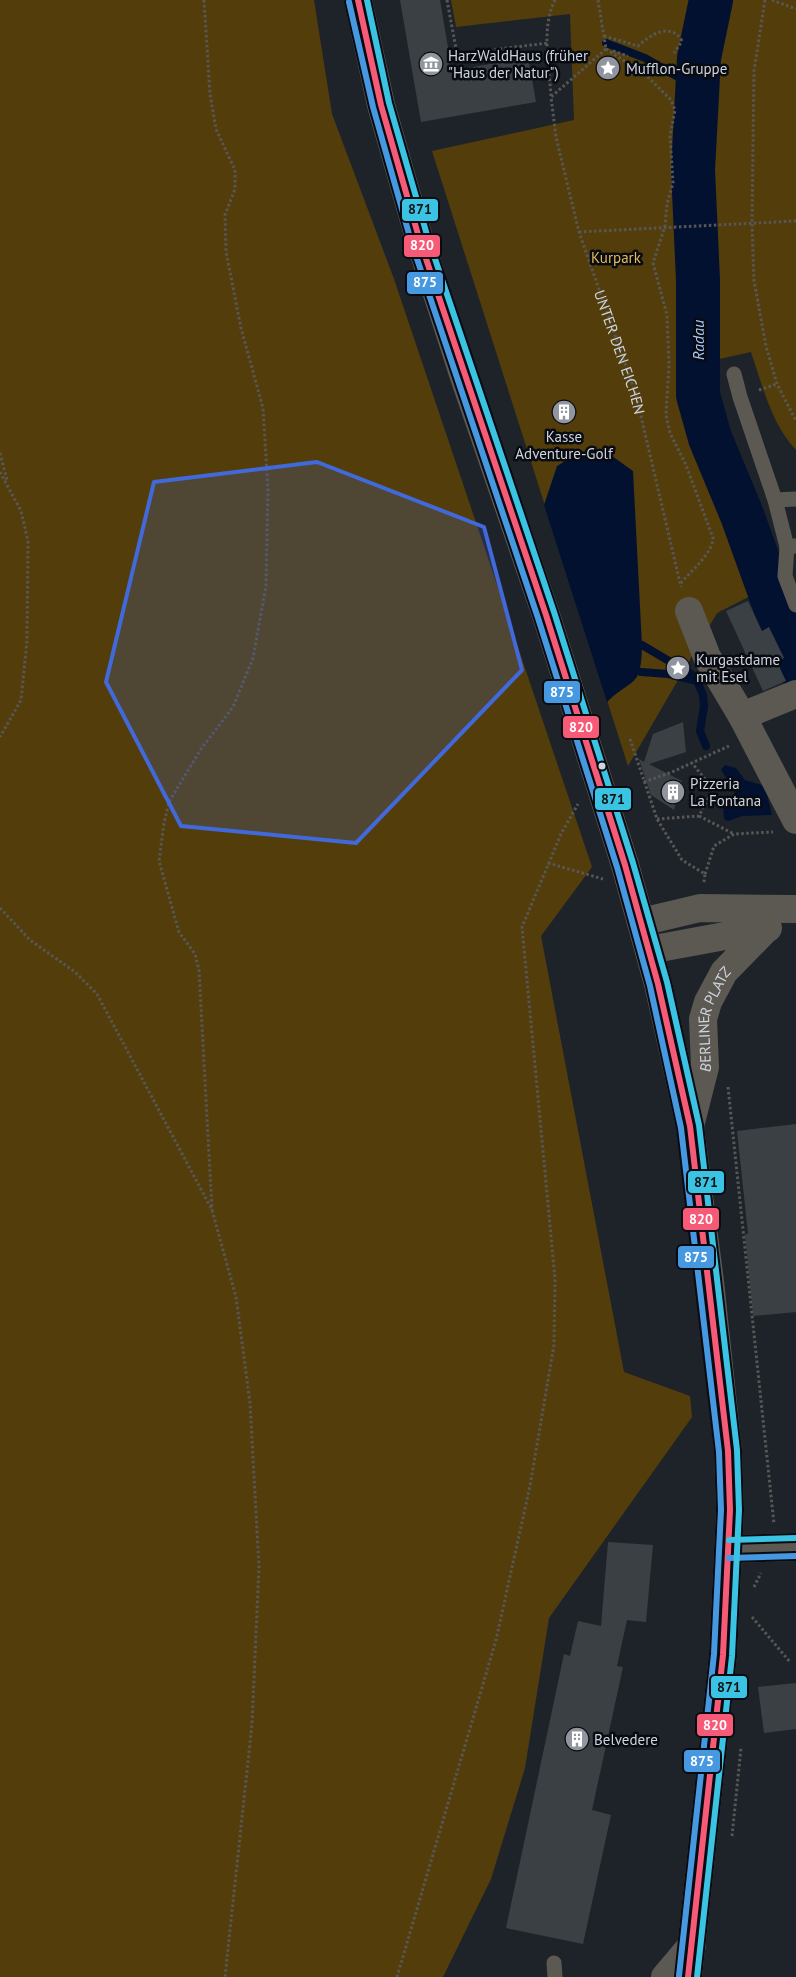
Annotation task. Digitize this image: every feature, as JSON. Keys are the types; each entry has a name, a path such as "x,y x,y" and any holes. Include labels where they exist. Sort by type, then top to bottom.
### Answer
{"main road":[{"path":"358,0 381,105 419,238 596,771 631,888 649,950 690,1126 710,1282 728,1451 729,1549 723,1655 688,1977"}],"street":[{"path":"689,611 707,657 747,726 787,826"},
{"path":"747,726 794,694"},
{"path":"641,922 700,908 796,909"},
{"name":"BERLINER PLATZ","path":"649,950 767,928 796,919"},
{"name":"BERLINER PLATZ","path":"690,1126 705,1067 702,1020 708,1002 724,972 767,928"},
{"path":"729,1549 786,1548"},
{"path":"665,1977 692,1945"}],"lane":[{"path":"734,374 740,397 791,546 785,576 796,605"},
{"path":"775,500 796,499"}],"path":[{"path":"204,0 210,94 216,129 235,170 235,189 225,215 226,252 242,328 263,408 268,490 266,586 253,658 234,707 201,749 169,802 159,861 179,932 195,954 199,970 212,1210 236,1297 250,1403 259,1567 252,1724 225,1977"},
{"path":"447,0 457,54"},
{"name":"UNTER DEN EICHEN","path":"555,0 550,10 548,43 551,97 556,137 579,232 636,395 680,584 689,611"},
{"path":"598,0 606,49 646,74 671,100 676,110 670,136 673,182 667,204 665,226 653,263 667,315 669,365 666,415 670,433 686,465 713,538 713,544 680,584"},
{"path":"765,0 754,71 752,222 754,281 766,346 777,384 796,420"},
{"path":"772,0 796,9"},
{"path":"604,36 638,46 650,35 661,31 670,32 678,35 682,41 674,53"},
{"path":"450,55 548,43"},
{"path":"606,49 628,56"},
{"path":"551,97 606,49"},
{"path":"579,232 665,226 796,221"},
{"path":"0,453 8,483 21,511 28,541 27,641 21,700 0,737"},
{"path":"0,472 8,483"},
{"path":"644,782 692,763 747,726"},
{"path":"630,739 656,820 682,860 705,874"},
{"path":"692,763 713,789 699,816"},
{"path":"397,1977 496,1640 530,1486 554,1345 555,1279 522,927 561,834 596,771"},
{"path":"656,820 699,816 734,834"},
{"path":"700,908 705,874 714,846 734,834 787,826"},
{"path":"548,863 631,888"},
{"path":"0,908 30,940 75,972 97,994 212,1210"},
{"path":"728,1086 786,1548"},
{"path":"751,1616 790,1662"}],"highlighted area":[{"path":"317,462 484,527 522,670 356,843 181,826 106,682 154,482"}],"green space":[{"path":"0,0 314,0 332,114 394,279 592,867 541,936 624,1372 690,1396 692,1417 549,1618 525,1768 491,1879 443,1977 0,1977"},
{"name":"Kurpark","path":"451,0 796,0 796,450 780,429 774,417 751,352 715,360 711,400 747,511 774,584 717,613 628,766 432,151 574,120 570,14 456,27"}],"water":[{"path":"605,451 633,471 642,645 640,668 635,680 607,702 544,505 557,466 575,455"},
{"path":"725,765 736,768 745,780 765,786 772,815 742,816 728,821 724,819 723,807 733,797 734,792 734,788 721,770"}],"building":[{"name":"HarzWaldHaus (früher \"Haus der Natur\")","path":"400,0 440,0 452,71 528,57 536,102 421,122"},
{"path":"748,601 762,631 769,627 784,658 777,662 786,681 763,691 726,611"},
{"path":"683,722 686,752 649,764 682,781 674,810 651,795 639,759 644,762 653,734"},
{"path":"796,1124 796,1312 753,1316 745,1234 748,1234 737,1131"},
{"name":"Belvedere","path":"608,1542 653,1545 646,1622 627,1620 617,1666 623,1667 592,1810 611,1815 583,1944 506,1928 564,1654 570,1656 578,1621 601,1626"},
{"path":"796,1683 796,1729 764,1733 758,1687"}],"waterway":[{"name":"Radau","path":"711,0 699,58 693,170 698,280 698,395 710,438 742,515 796,665"},
{"path":"606,43 645,58 697,88"},
{"path":"642,645 691,674 697,681"},
{"path":"641,672 668,674 697,681 703,695 704,706 700,731 706,746"}],"transit line":[{"name":"820","path":"358,0 381,105 419,238 546,615 625,865 658,984 690,1126 728,1451 730,1510 723,1655 688,1977"},
{"name":"871","path":"367,0 389,103 427,235 554,612 633,863 667,982 699,1125 737,1450 739,1510 732,1656 697,1977"},
{"name":"875","path":"349,2 373,107 411,241 538,618 617,867 650,986 681,1128 719,1452 721,1510 714,1654 679,1976"},
{"name":"871","path":"729,1540 796,1538"},
{"name":"875","path":"729,1558 796,1556"}],"place":[{"name":"HarzWaldHaus (früher \"Haus der Natur\")","path":"431,64"},
{"name":"Mufflon-Gruppe","path":"608,68"},
{"name":"Kasse Adventure-Golf","path":"564,412"},
{"name":"Kurgastdame mit Esel","path":"678,668"},
{"name":"Pizzeria La Fontana","path":"673,792"},
{"name":"Belvedere","path":"577,1739"}]}
